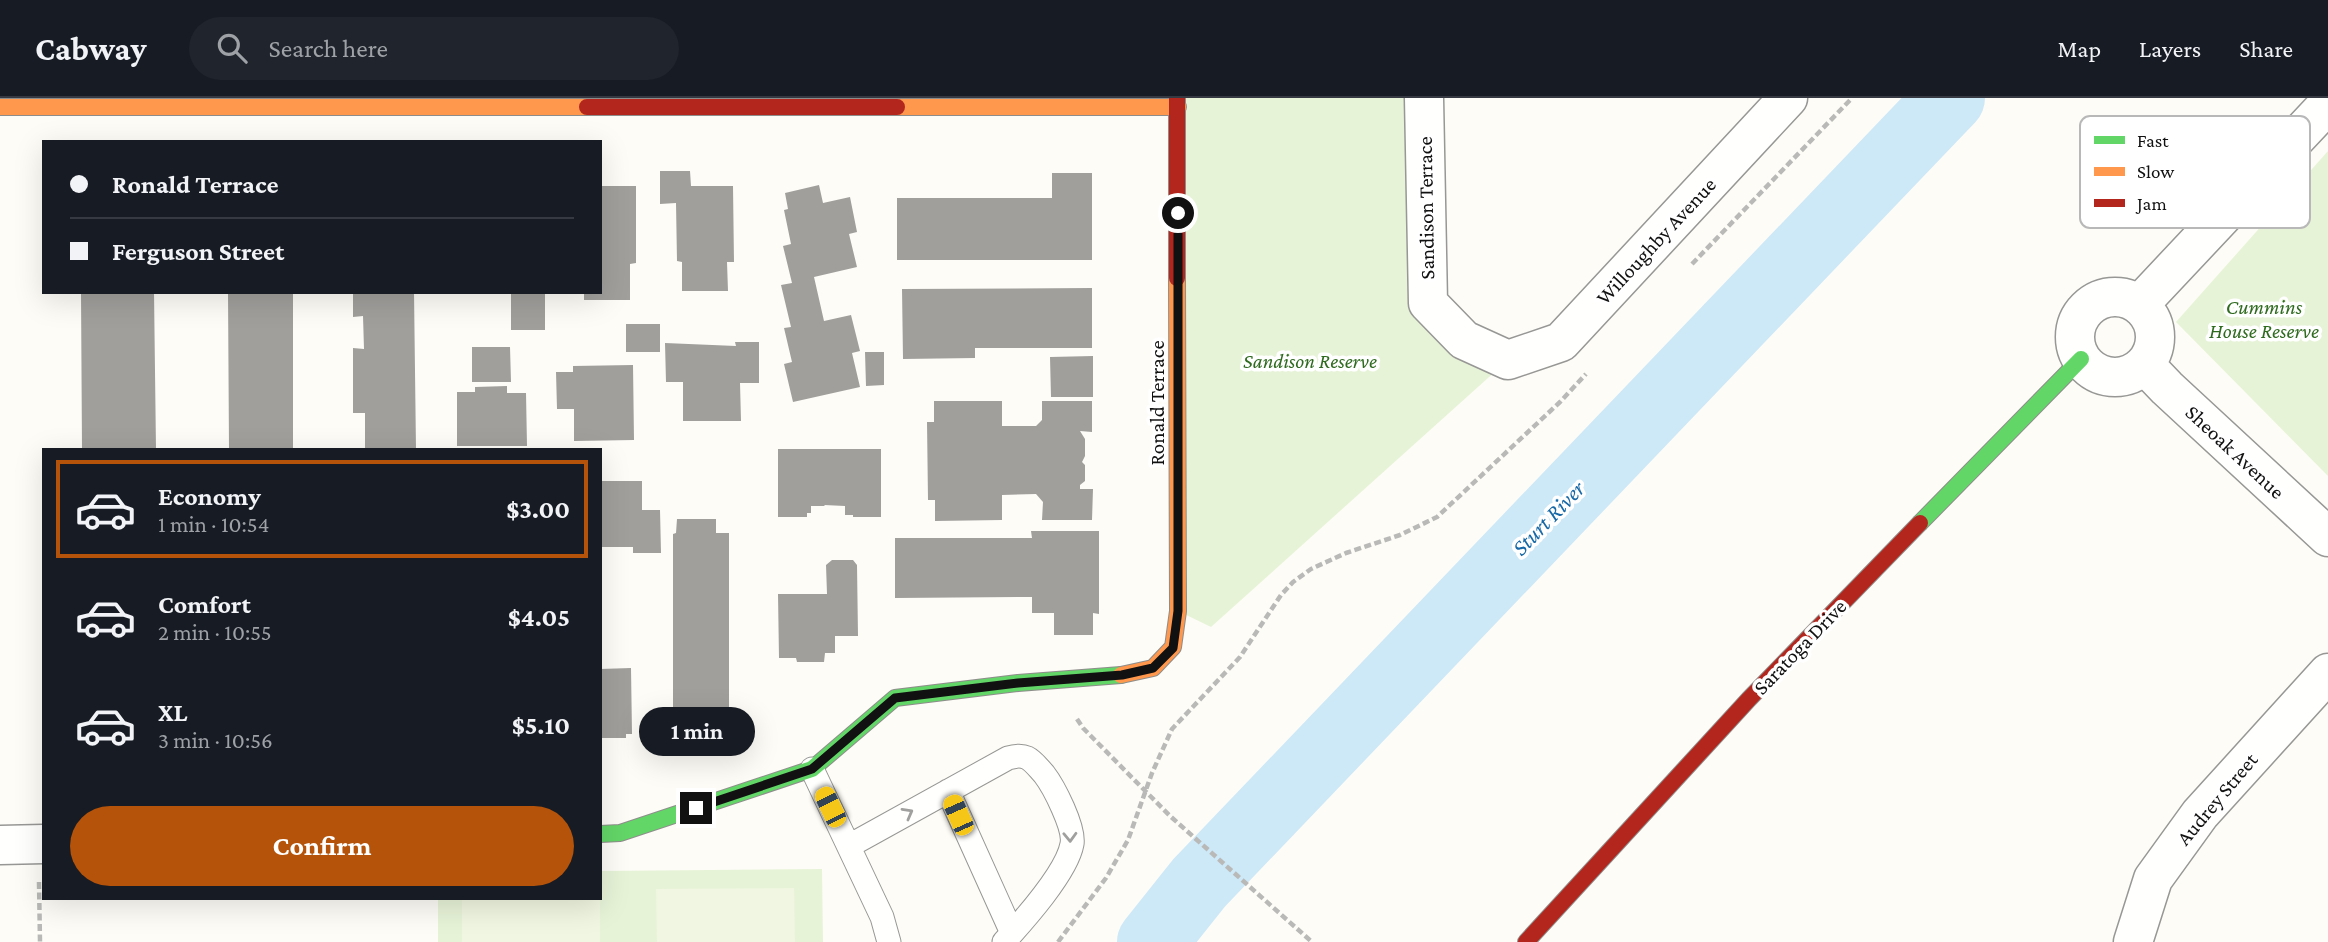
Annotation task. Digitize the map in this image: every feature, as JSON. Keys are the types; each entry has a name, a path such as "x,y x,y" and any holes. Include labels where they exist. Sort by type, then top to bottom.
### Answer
{"street":[{"name":"Sandison Terrace","path":"1424,98 1428,303 1464,340 1508,360"},
{"name":"Willoughby Avenue","path":"1508,360 1561,342 1788,98"},
{"path":"0,107 1177,102"},
{"name":"Ronald Terrace","path":"812,769 895,698 1018,683 1122,675 1153,668 1173,648 1178,611 1177,102"},
{"path":"2310,123 2328,104"},
{"path":"2139,305 2211,228"},
{"path":"2118,297 2139,305 2152,320 2155,346 2145,365 2128,376 2113,378 2100,374 2081,359 2076,344 2076,329 2087,308 2101,300 2118,297"},
{"name":"Saratoga Drive","path":"1526,942 1749,699 2081,359"},
{"name":"Sheoak Avenue","path":"2145,365 2328,537"},
{"name":"Audrey Street","path":"2133,942 2153,880 2200,814 2328,673"},
{"path":"602,834 620,833 812,769"},
{"path":"0,845 42,860"}],"lane":[{"path":"849,846 948,791 1008,758 1018,755 1029,758 1050,782 1072,829 1073,842 1067,860 1026,918 1008,938 948,791"},
{"path":"812,769 882,917 889,942"}],"path":[{"path":"1690,266 1853,98"},
{"path":"1058,942 1106,878 1128,840 1145,790 1172,729 1240,657 1281,595 1293,582 1311,569 1334,558 1400,535 1437,517 1560,402 1588,372"},
{"path":"1055,681 1083,728 1170,816 1312,942"},
{"path":"40,942 42,860"}],"green space":[{"name":"Sandison Reserve","path":"1177,98 1424,98 1428,303 1508,360 1211,627 1178,611"},
{"name":"Cummins House Reserve","path":"2328,151 2328,476 2176,322 2260,228 2310,228 2310,171"},
{"path":"822,869 823,942 438,942 438,900 602,900 602,871"},
{"path":"794,888 795,942 657,942 656,889"},
{"path":"462,900 600,900 600,942 462,942"}],"building":[{"path":"660,171 690,171 691,186 733,186 734,262 727,262 728,291 682,291 682,262 677,261 676,203 660,204"},
{"path":"1052,173 1092,173 1092,260 897,260 897,198 1052,198"},
{"path":"819,185 823,203 850,197 857,232 849,234 857,267 814,277 824,321 851,315 860,351 852,353 860,387 793,402 784,364 792,362 784,328 791,327 781,285 792,283 783,246 791,244 784,210 788,209 785,193"},
{"path":"602,186 636,186 636,263 630,264 630,300 584,300 584,294 602,294"},
{"path":"1092,288 1092,348 975,348 975,358 903,359 902,289"},
{"path":"81,294 154,294 156,448 82,448"},
{"path":"228,294 293,294 293,448 229,448"},
{"path":"353,294 414,294 416,448 365,448 365,413 353,413 353,348 364,349 363,316 353,317"},
{"path":"511,294 545,294 545,330 511,330"},
{"path":"626,324 660,324 660,352 626,352"},
{"path":"735,342 759,342 759,383 740,383 741,421 683,421 683,382 666,382 665,343 736,346"},
{"path":"472,347 510,347 511,382 472,382"},
{"path":"865,352 884,352 884,385 866,386"},
{"path":"1093,356 1093,397 1051,397 1050,357"},
{"path":"633,365 634,440 574,441 574,409 557,409 556,372 573,372 573,366"},
{"path":"507,386 507,393 526,393 527,446 457,446 457,392 475,392 475,387"},
{"path":"934,401 1002,401 1002,426 1036,426 1042,420 1042,401 1092,401 1092,432 1080,431 1085,439 1085,456 1082,462 1085,465 1085,481 1080,485 1080,489 1093,489 1092,520 1042,520 1043,502 1036,494 1002,495 1002,520 935,521 935,500 928,500 927,422 934,422"},
{"path":"778,449 881,449 881,517 853,517 845,515 845,506 824,505 811,506 811,513 807,513 807,517 778,517"},
{"path":"602,481 642,481 642,510 660,510 661,553 633,553 633,547 602,547"},
{"path":"677,519 716,519 716,533 729,533 729,712 673,712 673,534 676,533"},
{"path":"1031,531 1099,531 1099,614 1093,613 1093,635 1054,635 1054,613 1032,613 1032,597 895,598 895,538 1032,538"},
{"path":"832,560 853,560 857,565 858,636 835,636 835,653 825,653 824,662 797,662 796,658 779,658 778,594 827,594 826,565"},
{"path":"631,668 632,734 626,734 626,738 602,738 602,669"}],"waterway":[{"name":"Sturt River","path":"1152,942 1199,883 1950,98"}],"traffic: fast":[{"path":"1920,523 2081,359"},
{"path":"602,834 620,833 812,769 895,698 1018,683 1121,675"}],"traffic: slow":[{"path":"0,107 587,107"},
{"path":"897,107 1178,107"},
{"path":"1121,675 1153,668 1173,647 1178,611 1177,278"}],"traffic: jam":[{"path":"1177,98 1177,278"},
{"path":"587,107 897,107"},
{"path":"1526,942 1749,699 1920,523"}],"route":[{"path":"696,808 812,769 895,698 1018,683 1122,675 1153,668 1173,648 1178,611 1178,213"}]}
